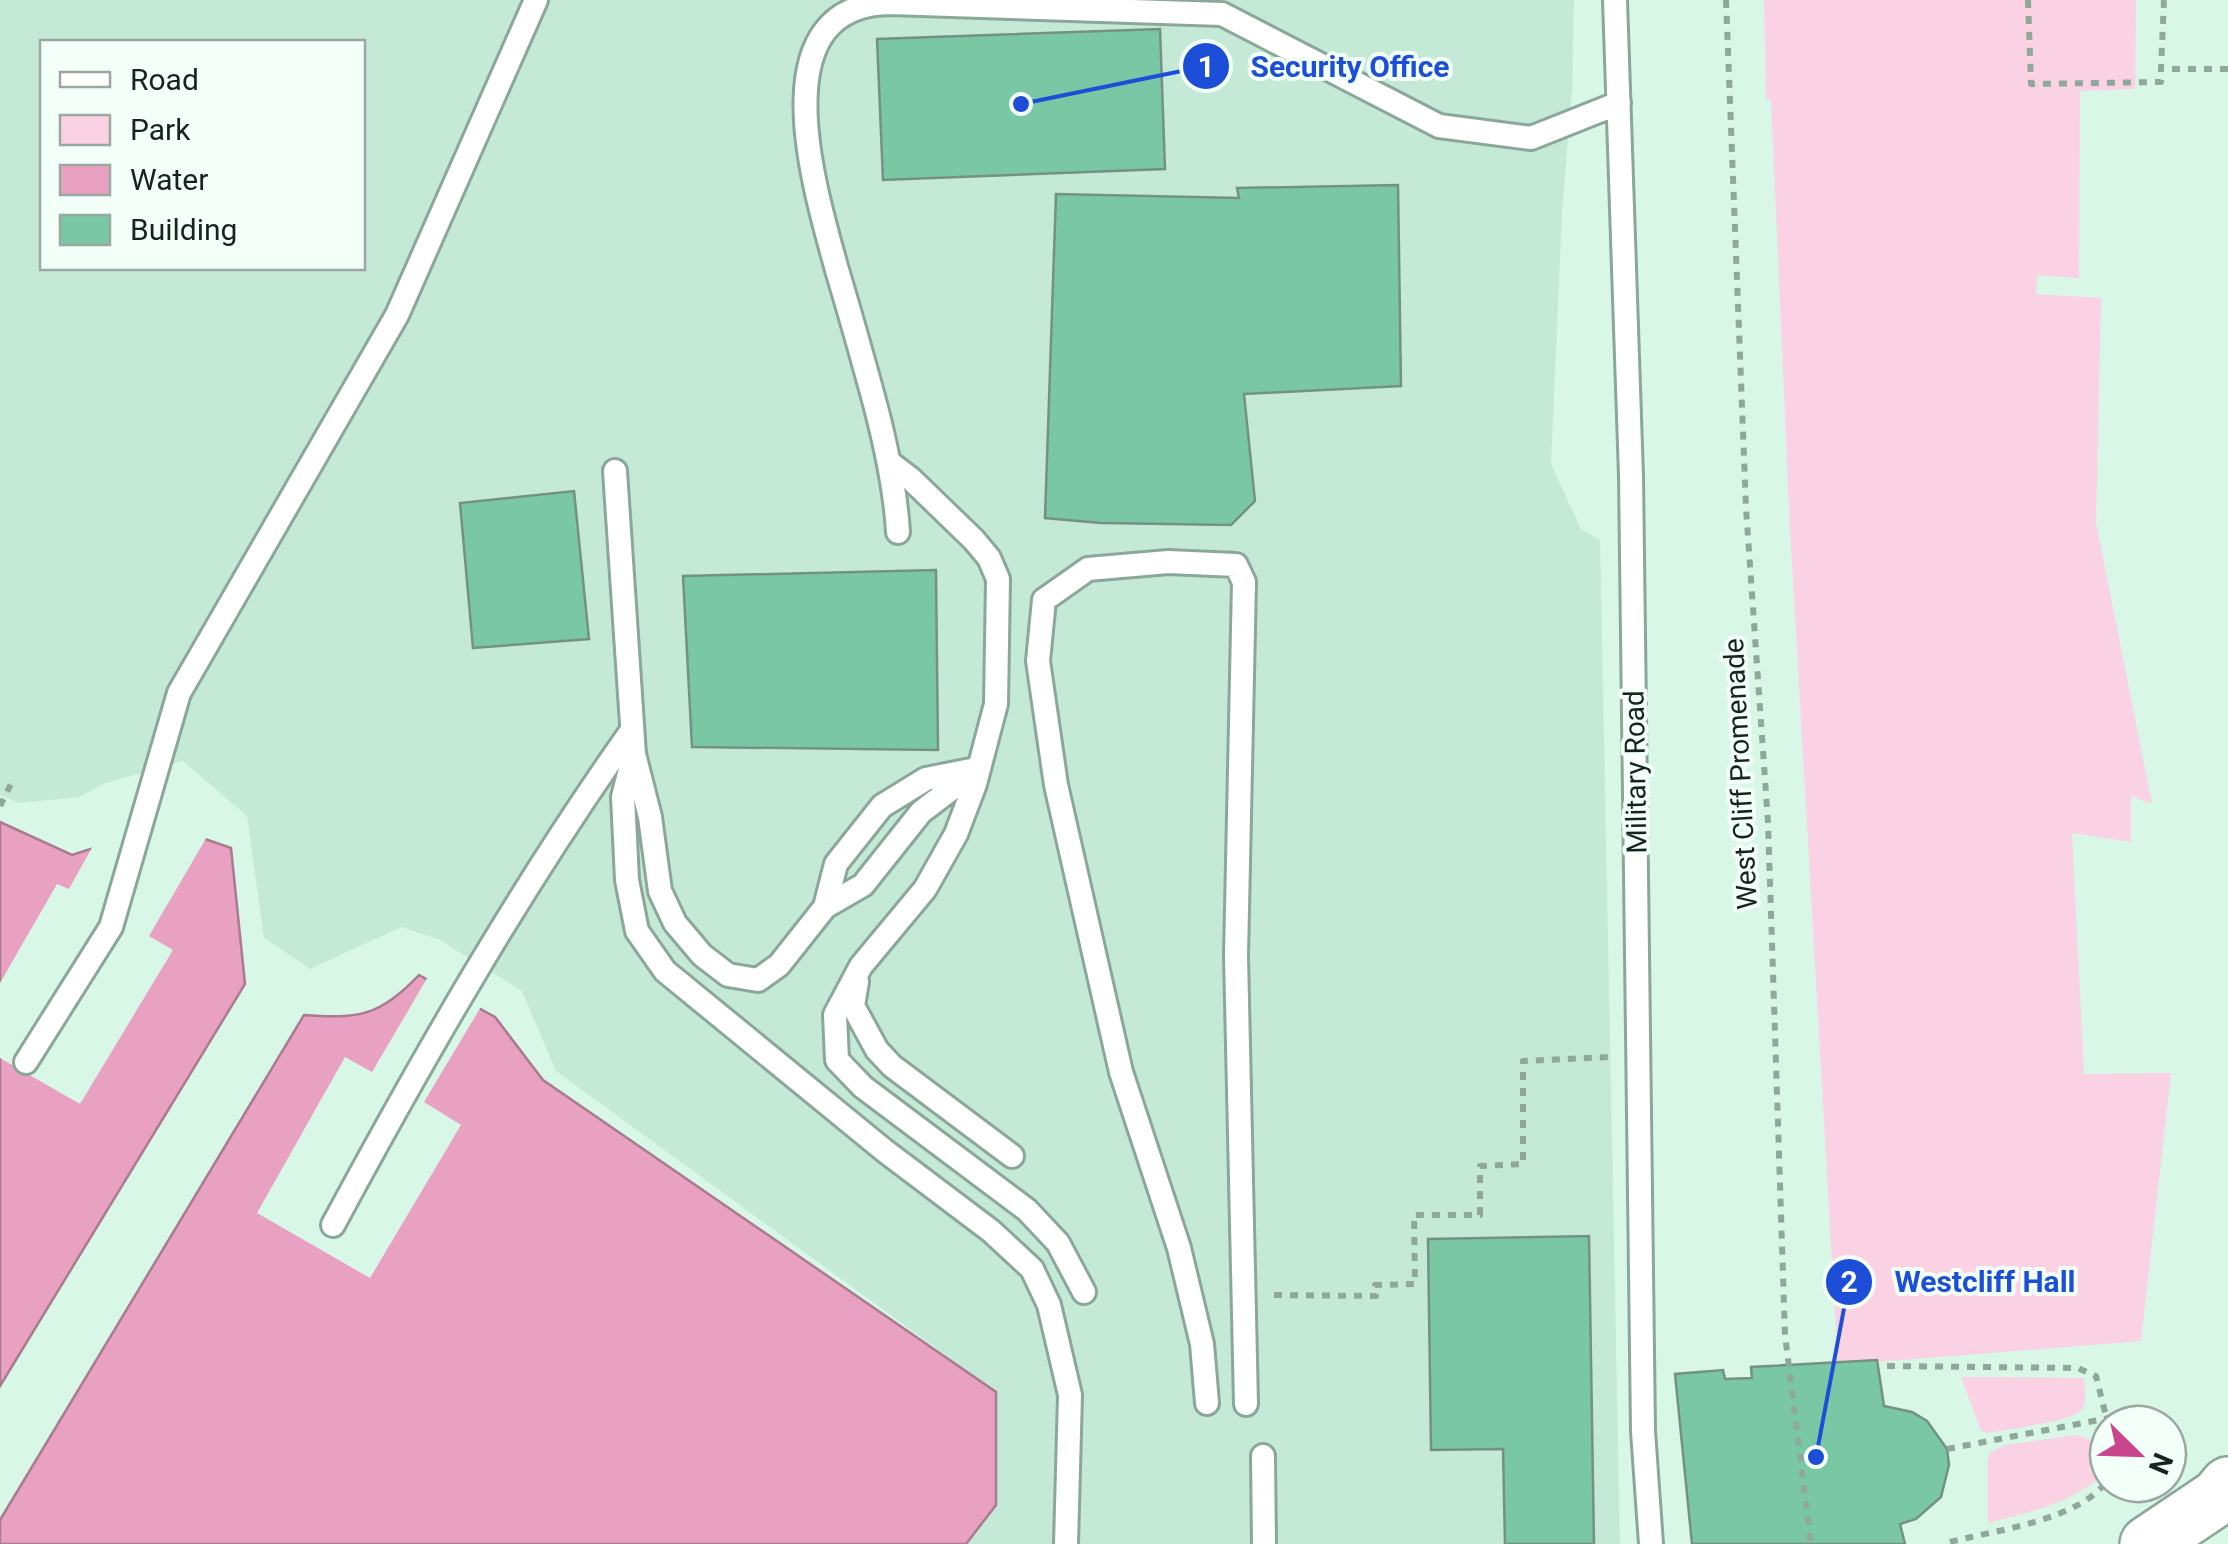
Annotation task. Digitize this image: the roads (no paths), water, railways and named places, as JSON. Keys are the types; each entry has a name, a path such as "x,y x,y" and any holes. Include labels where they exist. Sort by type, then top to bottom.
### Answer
{"main road":[{"path":"2149,1543 2218,1497 2228,1485"}],"lane":[{"path":"26,1062 111,927 179,693 397,314 536,0"},
{"name":"Military Road","path":"1615,0 1632,476 1643,1431 1652,1544"},
{"path":"898,532 890,463 807,154 809,66 821,33 843,12 868,3 891,3 1222,14 1439,126 1531,138 1619,103"},
{"path":"890,463 989,558 998,579 996,704 980,768 956,834 924,889 860,966 836,1015 837,1060 876,1098 1027,1210 1058,1242 1084,1292"},
{"path":"615,471 633,742 650,817 660,892 675,923 702,955 728,975 758,980 779,965 825,907 864,885 920,812 980,768"},
{"path":"1206,1403 1202,1344 1179,1248 1121,1072 1083,912 1056,785 1038,661 1044,600 1088,570 1168,562 1236,565 1244,582 1236,956 1246,1404"},
{"path":"633,742 623,797 627,880 637,931 665,970 1032,1269 1048,1305 1070,1395 1064,1502 1066,1544"},
{"path":"333,1225 405,1092 491,949 633,742"},
{"path":"825,907 836,864 882,806 926,779 980,768"},
{"path":"860,966 853,1006 878,1050 892,1066 1012,1156"},
{"path":"1263,1456 1264,1544"}],"water":[{"path":"0,822 72,855 165,825 231,848 245,984 0,1386"},
{"path":"419,975 495,1017 543,1080 996,1392 996,1505 966,1544 0,1544 0,1520 304,1015 368,1012 392,999"}],"place":[{"name":"Security Office","path":"1021,104"},
{"name":"Westcliff Hall","path":"1816,1457"}]}
